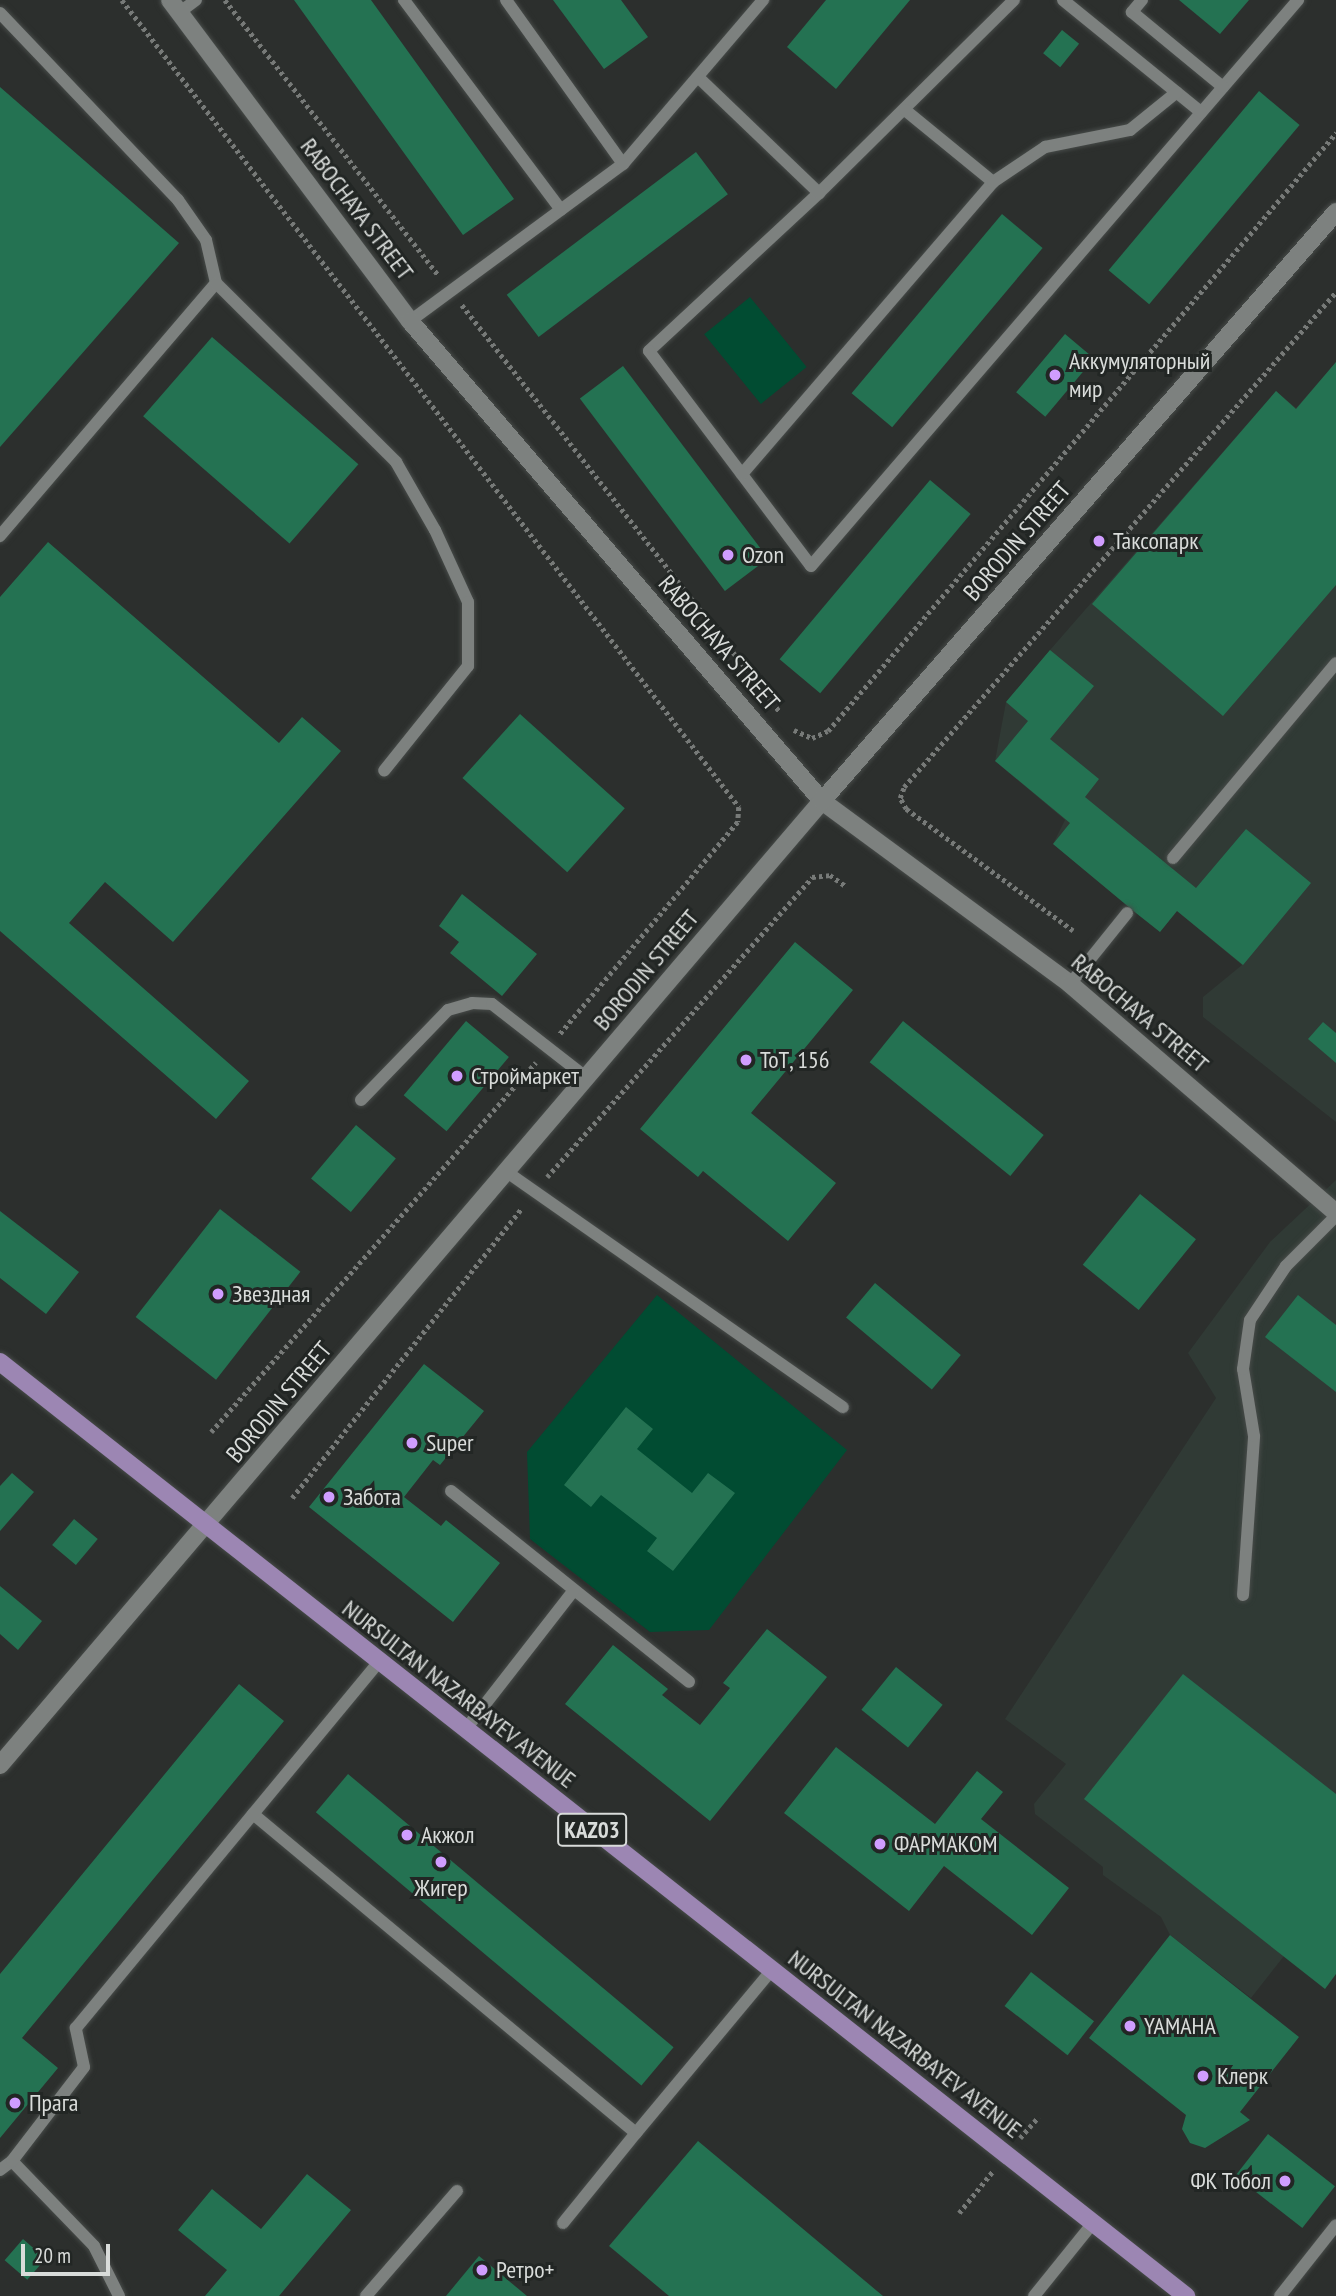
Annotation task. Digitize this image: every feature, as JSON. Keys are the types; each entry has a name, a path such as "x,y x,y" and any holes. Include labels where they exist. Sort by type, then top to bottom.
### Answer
{"main road":[{"name":"NURSULTAN NAZARBAYEV AVENUE","path":"0,1362 1186,2296"}],"street":[{"name":"RABOCHAYA STREET","path":"175,6 410,321 822,801 1070,984 1336,1214"},
{"name":"BORODIN STREET","path":"0,1765 822,801 1336,212"}],"lane":[{"path":"175,6 196,0"},
{"path":"404,0 561,210"},
{"path":"506,0 623,164"},
{"path":"410,321 623,164 763,0"},
{"path":"1014,0 819,193 649,351 811,566 1298,0"},
{"path":"1063,0 1201,112"},
{"path":"1142,0 1132,12 1223,87"},
{"path":"0,13 178,200 206,240 216,283 396,462 435,530 468,602 468,666 384,771"},
{"path":"698,77 819,193"},
{"path":"742,474 993,181 1045,147 1130,130 1177,92"},
{"path":"905,110 993,181"},
{"path":"0,536 216,283"},
{"path":"1173,858 1336,663"},
{"path":"1070,984 1127,913"},
{"path":"361,1100 448,1010 472,1003 492,1004 587,1078"},
{"path":"507,1172 843,1407"},
{"path":"1242,1595 1254,1436 1242,1369 1250,1320 1286,1266 1336,1214"},
{"path":"451,1491 689,1682"},
{"path":"465,1730 574,1590"},
{"path":"0,2170 12,2161 85,2067 76,2028 379,1662"},
{"path":"253,1814 636,2133"},
{"path":"563,2223 772,1970"},
{"path":"12,2161 94,2246 119,2296"},
{"path":"366,2296 457,2191"},
{"path":"1034,2296 1093,2223"},
{"path":"1280,2296 1336,2225"}],"path":[{"path":"122,0 739,807 738,822 548,1048 211,1432"},
{"path":"225,0 796,732 812,738 828,731 1336,133"},
{"path":"1073,930 906,808 900,798 904,787 1336,292"},
{"path":"812,877 831,875 846,886"}],"shaded area":[{"path":"1336,362 1336,1122 1203,1017 1203,997 1242,965 1177,911 1160,932 1131,909 1053,844 1065,820 995,761 1006,702 1050,650 1276,391 1296,408"},
{"path":"1336,1180 1336,1890 1251,1998 1170,1935 1161,1917 1103,1875 1103,1867 1035,1814 1034,1804 1066,1764 1005,1719 1216,1398 1188,1353 1270,1242"}],"green space":[{"path":"750,297 807,367 761,404 704,334"},
{"path":"657,1295 847,1450 709,1630 650,1632 530,1539 527,1452"}],"building":[{"path":"294,0 371,0 514,199 463,235"},
{"path":"553,0 621,0 648,37 604,69"},
{"path":"826,0 910,0 836,89 787,47"},
{"path":"1179,0 1249,0 1220,34"},
{"path":"1062,30 1079,44 1060,67 1043,53"},
{"path":"0,87 179,243 0,447"},
{"path":"1259,91 1300,125 1149,304 1109,270"},
{"path":"696,152 728,194 539,337 507,295"},
{"path":"1002,214 1043,248 892,427 852,393"},
{"name":"Аккумуляторный мир","path":"1065,334 1094,358 1045,417 1016,392"},
{"path":"212,337 358,464 290,544 143,416"},
{"path":"1336,362 1336,585 1223,716 1092,604 1276,391 1296,409"},
{"path":"623,366 768,558 725,591 580,398"},
{"path":"930,480 971,514 820,693 780,659"},
{"path":"48,542 279,743 302,717 341,751 173,942 105,882 69,923 249,1081 216,1119 0,931 0,597"},
{"path":"1050,650 1094,686 1050,739 1099,779 1085,797 1196,888 1246,829 1311,883 1243,965 1177,911 1160,932 1136,913 1053,844 1070,823 995,761 1028,721 1006,702"},
{"path":"520,714 625,808 567,872 462,778"},
{"path":"462,894 537,954 502,996 450,953 459,942 439,926"},
{"name":"ТоТ, 156","path":"795,942 853,990 751,1113 836,1183 788,1241 703,1171 698,1177 640,1129"},
{"name":"Строймаркет","path":"466,1021 509,1057 447,1131 404,1095"},
{"path":"903,1021 1044,1135 1010,1176 870,1062"},
{"path":"1323,1022 1336,1033 1336,1063 1308,1039"},
{"path":"356,1125 396,1158 351,1212 311,1179"},
{"path":"1140,1194 1196,1239 1139,1310 1083,1265"},
{"name":"Звездная","path":"220,1209 300,1272 216,1380 136,1317"},
{"path":"0,1211 79,1272 46,1314 0,1278"},
{"path":"875,1283 961,1355 932,1389 846,1317"},
{"path":"1298,1295 1336,1325 1336,1392 1265,1337"},
{"path":"424,1364 484,1411 440,1465 433,1460 404,1497 441,1526 446,1520 500,1563 453,1622 309,1507"},
{"path":"626,1407 653,1429 637,1449 692,1493 708,1473 735,1493 673,1571 647,1551 657,1538 601,1495 591,1507 564,1485"},
{"path":"12,1473 34,1492 0,1531 0,1486"},
{"path":"74,1519 98,1539 76,1565 52,1545"},
{"path":"0,1586 42,1621 18,1650 0,1634"},
{"path":"767,1629 827,1677 710,1821 565,1704 613,1645 668,1689 662,1695 700,1725 730,1688 723,1683"},
{"path":"896,1667 943,1705 908,1748 861,1710"},
{"path":"1183,1674 1336,1794 1336,1974 1325,1989 1084,1799"},
{"path":"239,1684 284,1721 22,2038 58,2068 0,2138 0,1974"},
{"name":"ФАРМАКОМ","path":"836,1747 935,1824 977,1771 1003,1792 981,1819 1069,1888 1032,1935 944,1866 909,1911 784,1813"},
{"path":"348,1774 674,2047 641,2085 316,1812"},
{"name":"Клерк","path":"1170,1935 1299,2037 1240,2112 1250,2120 1205,2148 1190,2143 1182,2129 1186,2115 1089,2038"},
{"path":"1031,1972 1094,2021 1068,2055 1005,2006"},
{"name":"ФК Тобол","path":"1268,2134 1335,2186 1302,2228 1235,2176"},
{"path":"698,2141 883,2296 669,2296 609,2246"},
{"path":"307,2174 351,2210 279,2296 205,2296 227,2270 178,2230 212,2189 261,2229"},
{"path":"23,2239 46,2259 27,2280 5,2260"},
{"name":"Ретро+","path":"479,2256 527,2296 446,2296"}],"place":[{"name":"Аккумуляторный мир","path":"1055,375"},
{"name":"Таксопарк","path":"1099,541"},
{"name":"Ozon","path":"728,555"},
{"name":"ТоТ, 156","path":"746,1060"},
{"name":"Строймаркет","path":"457,1076"},
{"name":"Звездная","path":"218,1294"},
{"name":"Super","path":"412,1443"},
{"name":"Забота","path":"329,1497"},
{"name":"Акжол","path":"407,1835"},
{"name":"ФАРМАКОМ","path":"880,1844"},
{"name":"Жигер","path":"441,1862"},
{"name":"YAMAHA","path":"1130,2026"},
{"name":"Клерк","path":"1203,2076"},
{"name":"Прага","path":"15,2103"},
{"name":"ФК Тобол","path":"1285,2181"},
{"name":"Ретро+","path":"482,2270"}]}
